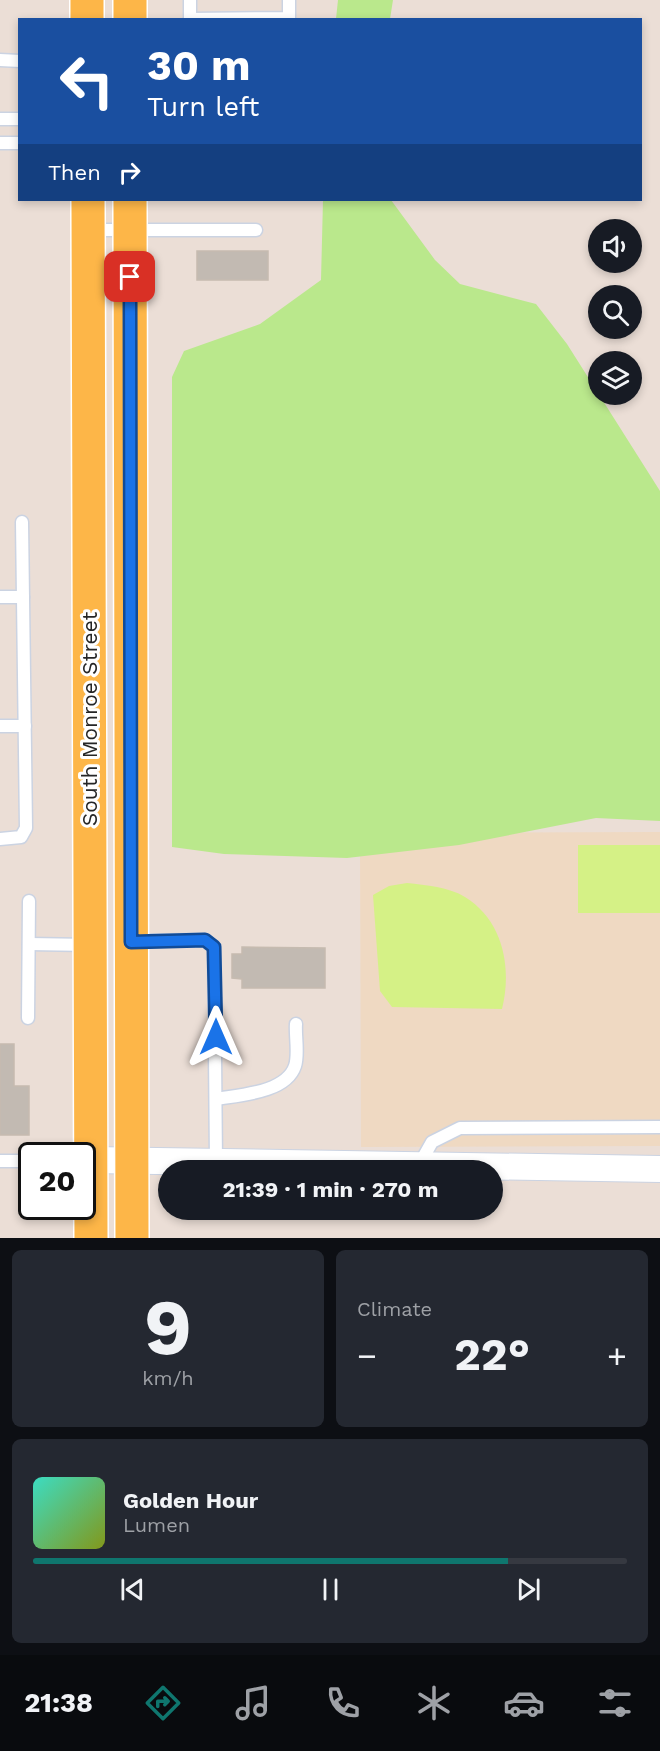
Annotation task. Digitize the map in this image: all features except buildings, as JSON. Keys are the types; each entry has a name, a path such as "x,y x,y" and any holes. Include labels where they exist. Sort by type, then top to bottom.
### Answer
{"main road":[{"path":"87,0 87,18"},
{"path":"130,0 130,18"},
{"name":"South Monroe Street","path":"87,1142 90,945 88,215"},
{"name":"South Monroe Street","path":"130,215 132,1238"},
{"name":"South Monroe Street","path":"90,1220 91,1238"}],"street":[{"path":"96,1160 158,1161"},
{"path":"503,1167 660,1169"}],"lane":[{"path":"190,0 190,18"},
{"path":"289,0 289,18"},
{"path":"0,60 18,61"},
{"path":"0,118 18,119"},
{"path":"0,143 18,143"},
{"path":"88,215 130,215 256,230"},
{"path":"0,839 21,837 26,828 22,522"},
{"path":"0,597 23,597"},
{"path":"0,726 25,726"},
{"path":"28,1018 29,901"},
{"path":"131,942 205,940 214,947 216,1160"},
{"path":"29,944 90,945"},
{"path":"216,1100 265,1089 283,1081 295,1066 296,1023"},
{"path":"422,1160 432,1142 460,1128 660,1127"},
{"path":"0,1161 18,1161"}],"shaded area":[{"path":"660,832 660,1146 361,1147 360,833"}],"green space":[{"path":"338,0 393,0 390,18 336,18"},
{"path":"323,201 392,201 435,260 460,284 536,304 567,344 588,377 588,405 606,405 660,491 660,821 596,818 459,845 347,858 224,854 172,847 172,377 184,351 260,324 321,280"},
{"path":"578,845 660,845 660,913 578,913"},
{"path":"407,883 437,887 459,894 478,907 489,919 502,947 505,962 505,994 502,1009 392,1007 380,991 373,895 389,886"}],"route":[{"path":"130,277 131,942 205,940 214,947 216,953 216,1037"}]}
